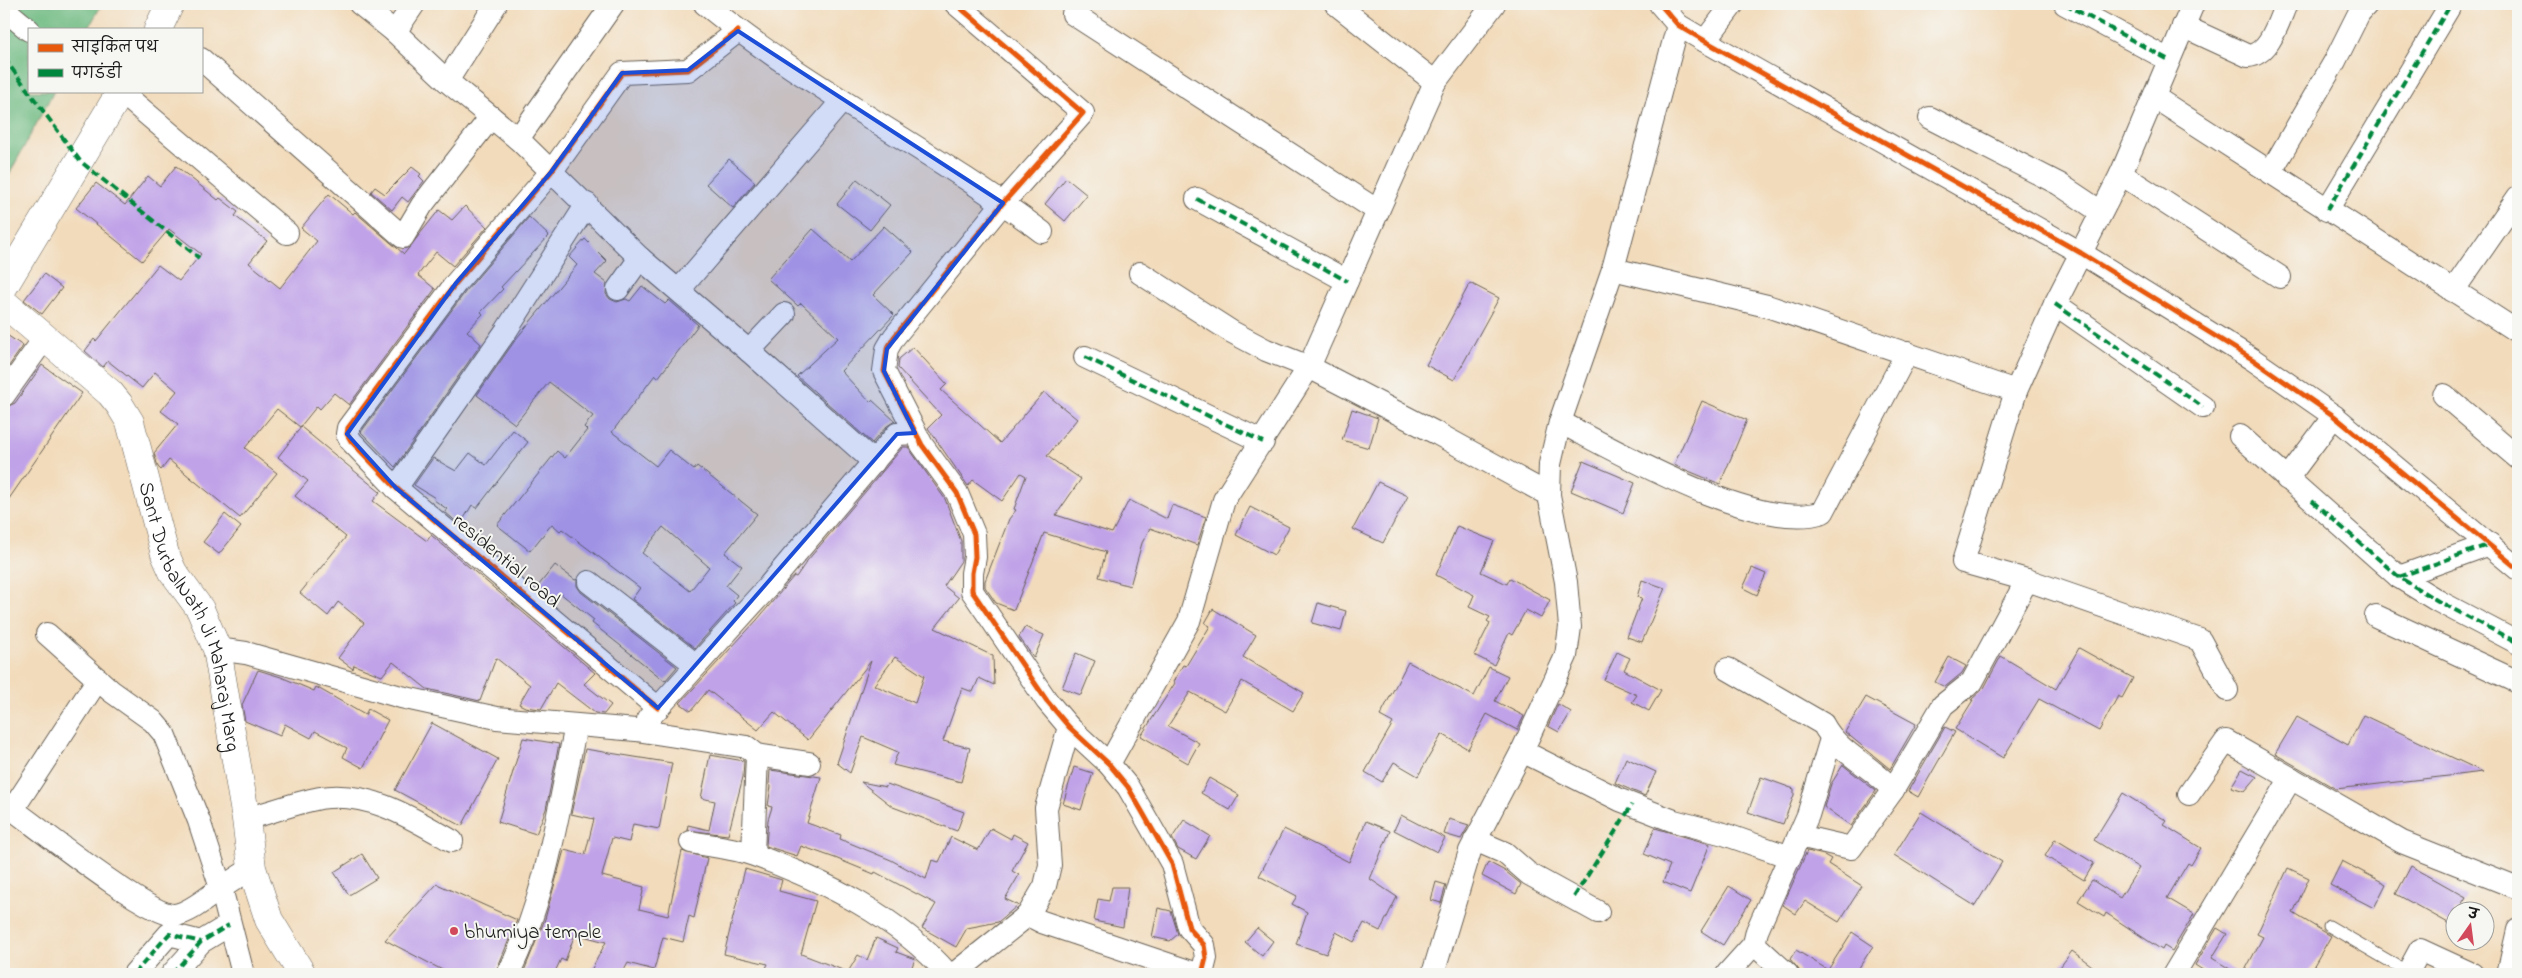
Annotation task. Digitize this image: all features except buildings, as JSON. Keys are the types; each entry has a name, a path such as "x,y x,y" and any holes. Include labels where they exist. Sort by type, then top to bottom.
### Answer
{"street":[{"path":"360,4 395,32 447,81 518,139 550,172 587,204 640,258 749,351 874,462"},
{"path":"395,32 414,4"},
{"path":"447,81 496,4"},
{"path":"518,139 613,4"},
{"path":"705,4 738,31 842,101 1003,203 1042,232"},
{"path":"956,4 1083,113 1003,203 887,349 884,371 915,433 957,493 974,534 976,557 972,573 972,591 1042,693 1068,727 1109,764 1128,787 1172,864 1188,928 1204,945 1206,952 1202,974"},
{"path":"1109,764 1190,621 1224,500 1263,442 1309,367 1436,82 1494,4"},
{"path":"1660,4 1678,25 2080,252 2252,359 2334,416 2518,569"},
{"path":"1705,41 1733,4"},
{"path":"2065,4 2170,60"},
{"path":"2193,4 2121,174 2080,252 2016,391 1963,562 2027,580 2200,640 2227,690"},
{"path":"2183,26 2248,56 2257,55 2264,49 2286,4"},
{"path":"2270,173 2335,61 2359,13 2367,4"},
{"path":"2327,210 2451,4"},
{"path":"1344,6 1436,82"},
{"path":"4,9 28,29"},
{"path":"1073,14 1378,211"},
{"path":"1433,974 1475,840 1522,751 1566,656 1570,627 1566,582 1549,495 1550,464 1560,422 1613,269 1678,25"},
{"path":"550,172 622,73 688,70 738,31"},
{"path":"202,60 403,237 422,205 491,117"},
{"path":"4,286 115,94 287,232"},
{"path":"2154,97 2518,332"},
{"path":"679,290 842,101"},
{"path":"1930,118 2051,179 2101,212"},
{"name":"residential road","path":"550,172 456,283 348,428 347,434 351,441 396,488 658,708"},
{"path":"2121,174 2280,277"},
{"path":"2453,291 2518,197"},
{"path":"1197,199 1347,281"},
{"path":"396,488 506,331 587,204"},
{"path":"618,289 640,258"},
{"path":"1613,269 1767,306 2016,391"},
{"path":"1140,273 1232,332 1266,350 1309,367 1438,434 1549,495"},
{"name":"Sant DurbalNath Ji Maharaj Marg","path":"4,303 44,339 110,393 130,422 165,554 173,572 200,609 217,650 246,819 252,868 269,920 302,974"},
{"path":"2055,304 2203,408"},
{"path":"749,351 784,314"},
{"path":"4,395 44,339"},
{"path":"1560,422 1642,465 1707,494 1781,516 1810,516 1823,512 1907,353"},
{"path":"1085,357 1263,442"},
{"path":"2444,395 2518,458"},
{"path":"2286,479 2334,416"},
{"path":"636,730 765,590 897,434 915,433"},
{"path":"2240,436 2286,479 2399,576 2438,601 2518,643"},
{"path":"2399,576 2490,544"},
{"path":"1799,836 1851,848 1893,790 1943,705 1972,682 2027,580"},
{"path":"590,582 696,665"},
{"path":"2376,616 2518,682"},
{"path":"47,634 98,680 153,721 164,734 199,821 220,888 243,974"},
{"path":"217,650 246,653 455,710 497,718 636,730 747,748 758,755 809,763"},
{"path":"1728,670 1823,724 1831,739 1882,778 1893,790"},
{"path":"98,680 8,806 132,896 159,912 174,915 184,912 252,868"},
{"path":"508,974 527,930 542,881 576,726"},
{"path":"954,974 1028,915 1045,886 1050,865 1046,808 1068,727"},
{"path":"1727,974 1754,944 1757,931 1808,815 1831,739"},
{"path":"2188,794 2226,740 2402,842 2518,888"},
{"path":"1522,751 1620,800 1674,821 1724,834 1790,857"},
{"path":"753,854 758,755"},
{"path":"2174,974 2291,778"},
{"path":"246,819 321,798 356,798 395,808 452,840"},
{"path":"1475,840 1505,852 1529,874 1598,912"},
{"path":"691,842 753,854 842,894 874,913 931,955 948,974"},
{"path":"1028,915 1042,922 1197,974"},
{"path":"172,974 200,942 229,925"},
{"path":"2508,974 2518,930"},
{"path":"134,974 169,934 200,942"},
{"path":"1754,944 1787,974"},
{"path":"2407,973 2420,950 2472,974"}],"lane":[{"path":"2328,926 2407,973"}],"highlighted area":[{"path":"738,31 1003,203 887,349 884,371 915,433 897,434 658,708 396,488 347,434 456,283 551,172 622,73 688,70"}],"green space":[{"path":"4,4 102,4 89,28 28,28 28,92 53,92 4,184"}],"marked path":[{"path":"2065,4 2169,60"},
{"path":"2327,210 2451,4"},
{"path":"4,58 28,91"},
{"path":"29,92 80,161 199,258"},
{"path":"1197,199 1347,281"},
{"path":"2055,304 2203,407"},
{"path":"1085,357 1263,442"},
{"path":"2312,501 2399,577 2438,601 2518,643"},
{"path":"2399,577 2490,544"},
{"path":"1574,897 1632,805"},
{"path":"172,974 201,942 229,925"},
{"path":"134,974 169,934 201,942"}],"cycle path":[{"path":"956,4 1083,113 1003,203 894,337 887,349 884,371 922,445 957,493 974,534 975,557 972,573 972,591 1047,701 1069,727 1109,764 1128,787 1172,864 1189,928 1204,945 1206,958 1202,974"},
{"path":"1660,4 1678,25 2081,253 2252,359 2334,416 2518,569"},
{"path":"658,708 396,488 351,441 347,434 348,428 456,283 551,172 622,73 688,70 738,31"}],"place":[{"name":"bhumiya temple","path":"454,931"}]}
